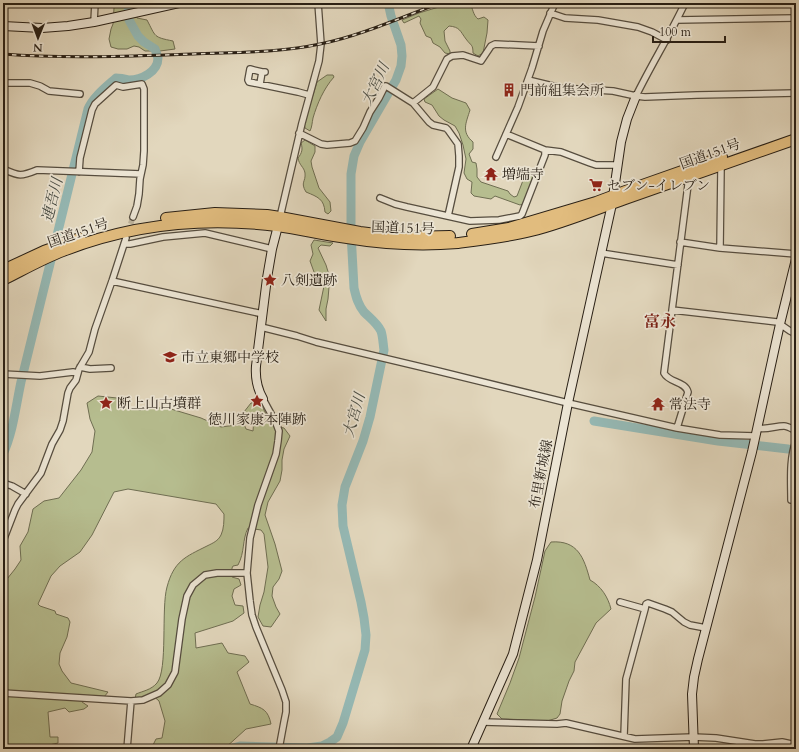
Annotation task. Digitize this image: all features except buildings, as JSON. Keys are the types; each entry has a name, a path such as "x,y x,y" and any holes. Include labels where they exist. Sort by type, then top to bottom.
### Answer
{"highway":[{"name":"国道151号","path":"612,200 710,161 796,132"},
{"name":"国道151号","path":"3,280 44,256 103,230 182,216 216,213 267,215 279,222 360,236 438,236 471,234 509,228 596,202 612,200 689,177 719,165 796,139"},
{"name":"国道151号","path":"3,270 44,256"}],"street":[{"path":"94,22 95,3"},
{"path":"3,26 42,28 68,26 94,22 179,3"},
{"path":"279,746 286,712 286,702 252,615 247,573 250,538 258,505 276,454 279,432 258,390 255,376 272,249 299,133 319,61 321,44 318,3"},
{"path":"496,156 518,107 543,31 555,3"},
{"path":"636,96 645,77 667,40 685,3"},
{"path":"550,14 565,18 598,20 638,27 667,40"},
{"path":"677,20 796,18"},
{"path":"413,103 433,87 447,59 452,56 463,55 481,61 491,46 495,44 538,46"},
{"path":"260,84 264,72 250,69 249,82 309,95"},
{"path":"528,80 561,88 613,91 645,97 796,94"},
{"path":"3,83 30,83 49,90 80,94"},
{"path":"78,172 88,125 95,104 116,85 123,87 142,84 144,89 143,165 137,206 133,217"},
{"path":"299,133 321,144 327,145 350,143 355,141 386,86 413,103 433,125 446,128 458,144 460,156 459,167 448,216"},
{"name":"布里新城線","path":"471,749 514,654 537,560 568,404 612,200 626,119 636,96"},
{"path":"506,134 545,150 561,152 590,164 618,166"},
{"path":"380,198 401,206 470,221 499,220 520,216 525,207 545,155 545,150"},
{"path":"719,165 721,168 720,248"},
{"path":"3,169 16,175 22,175 37,170 141,174"},
{"path":"677,428 688,389 686,386 667,377 664,373 689,177"},
{"path":"3,541 18,504 42,473 52,444 60,430 68,393 89,352 95,329 125,241 130,244 163,237 205,233 272,249"},
{"path":"680,242 720,248 796,254"},
{"path":"601,253 678,265"},
{"path":"694,749 692,694 697,665 756,436 780,324 796,259"},
{"path":"112,281 263,314"},
{"path":"672,310 777,322 796,334"},
{"path":"261,327 568,404 677,428 720,435 756,436 768,428 784,426 796,430"},
{"path":"3,374 40,376 79,370 111,368"},
{"path":"791,500 792,453 796,441"},
{"path":"3,483 26,494"},
{"path":"3,694 131,701 143,700 160,693 168,685 176,672 182,619 187,596 193,585 205,576 217,573 247,573"},
{"path":"620,602 645,609"},
{"path":"624,736 626,679 646,604 648,603 672,612 690,625 706,628"},
{"path":"127,749 131,701"},
{"path":"483,722 566,723 635,739 693,737 716,738 754,746 782,742 796,745"}],"green space":[{"path":"115,3 137,3 137,18 147,20 158,37 173,41 175,49 145,51 134,46 127,49 111,47 109,39 113,24"},
{"path":"452,3 470,3 474,14 478,19 484,17 488,20 483,53 478,56 473,53 473,48 471,45 455,27 449,26 444,31 445,41 450,54 445,53 440,47 433,43 431,38 426,36 420,23 421,19 419,16 404,23 402,20"},
{"path":"327,75 333,75 334,77 324,91 319,102 310,131 305,128 304,124 317,82"},
{"path":"438,89 452,98 466,103 470,110 467,119 466,131 467,135 473,142 473,149 469,154 472,162 476,163 477,177 481,182 508,191 514,197 517,196 527,170 532,170 534,174 523,204 520,205 495,196 491,199 474,196 471,193 472,182 467,179 464,173 466,159 459,133 455,126 439,116 432,105 425,102 424,99"},
{"path":"305,140 315,146 315,152 311,161 312,167 319,188 330,202 331,211 328,214 325,212 322,201 306,192 303,186 305,173 298,158 302,151 301,143"},
{"path":"314,240 333,243 330,246 321,245 318,248 329,275 326,321 319,310 324,286 314,272 310,261 313,254 311,245"},
{"path":"98,396 117,398 121,405 140,410 149,407 171,409 201,418 221,427 244,424 246,429 253,431 254,419 240,417 251,403 260,402 274,426 284,428 290,436 284,449 280,481 268,502 265,515 282,571 279,579 273,587 272,596 280,614 271,627 263,626 258,617 268,567 264,534 261,530 248,528 238,565 233,566 232,568 232,577 239,579 241,585 234,589 232,596 235,605 243,606 244,613 233,621 195,633 196,648 222,643 228,653 245,656 249,662 237,672 250,704 264,710 271,724 246,729 224,749 151,749 156,739 162,738 165,721 159,701 151,694 141,699 135,699 136,694 150,689 155,685 160,676 163,652 165,597 173,571 181,561 192,553 218,539 223,530 224,514 216,504 128,489 114,492 92,535 80,552 60,566 51,576 38,604 55,611 56,614 68,618 70,622 67,637 60,653 59,664 62,671 71,683 108,692 104,697 84,696 82,702 88,706 84,709 69,712 65,708 48,712 50,737 58,737 58,743 32,749 3,749 3,584 21,560 20,546 28,532 33,509 44,501 59,498 81,470 92,452 95,431 90,419 87,403"},
{"path":"551,542 560,542 574,547 585,564 590,580 598,585 604,592 611,609 596,623 575,662 574,671 562,701 560,714 557,718 547,721 502,719 497,714 519,658 545,551"}],"waterway":[{"name":"連吾川","path":"3,454 12,428 21,382 88,109 96,96 116,78 129,80 139,79 152,71 157,63 158,58 155,49 138,36 129,20 128,3"},
{"name":"大宮川","path":"229,749 240,746 307,748 322,746 337,737 343,723 365,650 366,635 364,618 343,526 342,505 345,487 363,441 370,417 384,350 381,331 360,307 354,288 351,233 351,174 354,156 360,142 396,80 401,66 401,45 391,16 389,7 390,3"},
{"path":"594,421 718,441 788,449"}],"tunnel":[{"path":"128,232 133,217"}],"railway":[{"path":"3,54 27,56 98,57 273,51 335,41 381,26 440,3"}],"place":[{"name":"門前組集会所","path":"509,90"},
{"name":"増端寺","path":"491,174"},
{"name":"セブン-イレブン","path":"596,185"},
{"name":"八剣遺跡","path":"270,280"},
{"name":"市立東郷中学校","path":"170,357"},
{"name":"徳川家康本陣跡","path":"257,401"},
{"name":"断上山古墳群","path":"106,403"},
{"name":"常法寺","path":"658,404"}],"district":[{"name":"富永","path":"660,322"}]}
